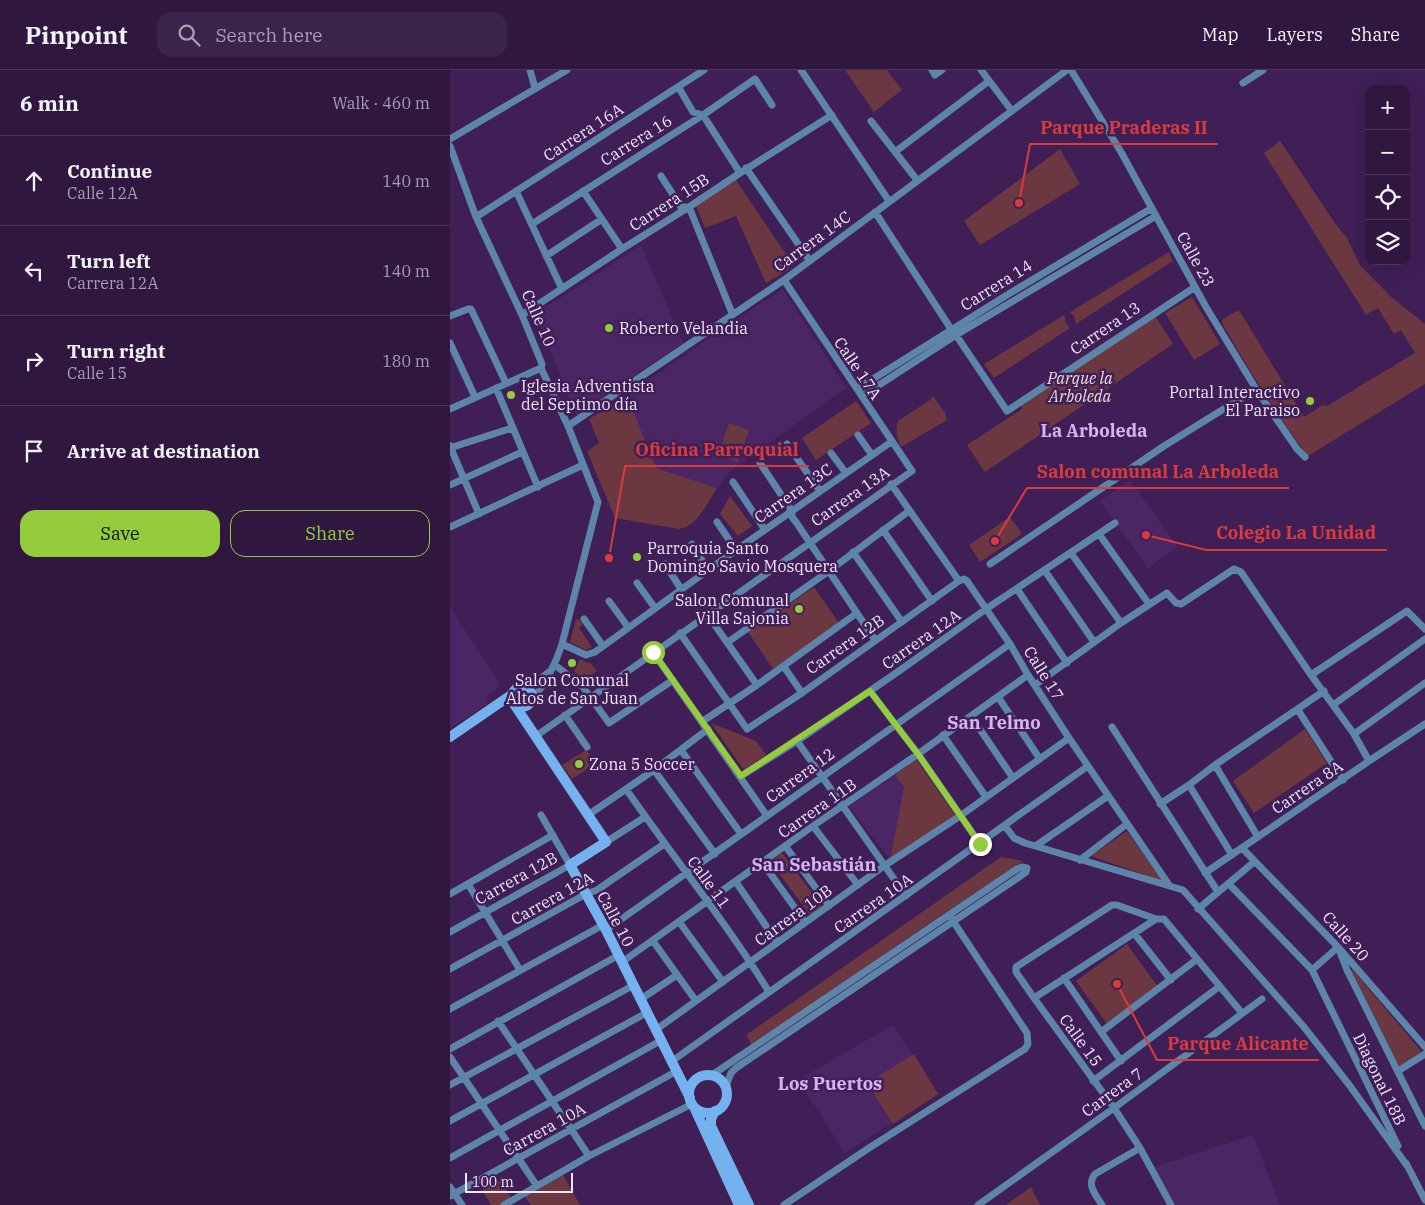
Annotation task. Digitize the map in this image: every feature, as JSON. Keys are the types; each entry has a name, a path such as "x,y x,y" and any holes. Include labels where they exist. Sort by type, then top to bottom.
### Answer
{"street":[{"path":"530,70 535,88"},
{"path":"450,139 567,70"},
{"name":"Carrera 16A","path":"476,216 704,70"},
{"path":"981,70 1012,111"},
{"name":"Carrera 14C","path":"568,426 784,280 917,180 1069,70"},
{"name":"Calle 23","path":"1069,70 1121,152 1195,287 1256,389 1297,449 1305,457"},
{"path":"1243,83 1263,70"},
{"path":"805,71 889,201"},
{"name":"Carrera 16","path":"532,224 703,115 755,79 772,104"},
{"path":"895,152 989,81"},
{"path":"678,88 693,112 703,115 810,261"},
{"name":"Carrera 15B","path":"522,315 622,248 832,115"},
{"path":"871,121 917,180"},
{"name":"Calle 10","path":"450,146 476,216 522,315 542,364 541,368 568,426 598,502 562,644"},
{"path":"661,176 681,207 689,207 732,314"},
{"path":"516,191 562,289"},
{"path":"583,191 622,248"},
{"name":"Carrera 14","path":"862,396 954,332 1152,208"},
{"path":"875,212 954,332"},
{"name":"Carrera 14","path":"856,389 1156,216"},
{"path":"546,256 602,219"},
{"name":"Calle 17A","path":"784,280 912,471"},
{"name":"Carrera 13","path":"954,332 1007,411 1195,287"},
{"path":"450,316 468,309 471,310 506,383"},
{"path":"450,343 475,397"},
{"path":"450,409 541,368"},
{"path":"496,388 538,487"},
{"path":"990,564 1164,446 1256,389"},
{"path":"479,514 450,448 512,428"},
{"path":"858,435 872,455"},
{"name":"Carrera 13C","path":"562,644 586,655 590,654 891,442"},
{"path":"787,444 820,491"},
{"path":"450,486 522,452"},
{"path":"832,453 846,473"},
{"path":"760,463 792,511 792,516 809,542 876,640"},
{"path":"450,526 584,465"},
{"name":"Carrera 13A","path":"534,734 565,715 912,471"},
{"path":"733,482 765,530"},
{"name":"Calle 17","path":"891,484 959,581 964,579 968,581 1010,644 1028,676 1169,885"},
{"path":"728,642 910,511"},
{"path":"717,522 736,550"},
{"name":"Carrera 12A","path":"741,776 797,741 986,609 1115,523"},
{"path":"883,530 932,601"},
{"path":"1099,534 1149,604"},
{"path":"692,544 708,570"},
{"path":"853,552 902,622"},
{"path":"1071,553 1121,623"},
{"path":"665,564 681,589"},
{"path":"1035,684 1121,623 1168,593 1176,603 1181,604 1234,569 1238,569 1354,734 1369,761"},
{"path":"1045,571 1094,642"},
{"name":"Carrera 12B","path":"730,704 747,729 802,693 959,581"},
{"path":"638,583 655,608"},
{"path":"1017,589 1066,663"},
{"path":"609,601 628,627"},
{"path":"1311,674 1407,611 1425,629"},
{"path":"707,614 757,685"},
{"path":"703,721 784,667 857,614"},
{"path":"584,619 603,646"},
{"path":"680,633 730,704"},
{"path":"1333,705 1425,639"},
{"path":"511,699 517,706 524,708 531,702 542,688 554,666 562,644"},
{"name":"Carrera 12","path":"450,1008 605,927 686,874 1010,644"},
{"path":"653,652 703,721 767,816"},
{"path":"450,737 511,699 515,689 535,683 554,666"},
{"path":"554,666 572,676 591,696 609,723 673,680"},
{"path":"784,667 802,693"},
{"name":"Carrera 11B","path":"450,1049 653,941 708,903 762,862 1028,676"},
{"path":"1354,734 1425,683"},
{"path":"524,687 531,692 529,717 534,734"},
{"path":"870,691 918,754 980,844"},
{"path":"1160,804 1189,786 1215,765 1324,691"},
{"path":"998,696 1040,759"},
{"path":"511,699 606,842"},
{"path":"1298,710 1343,780"},
{"path":"565,715 587,747"},
{"path":"971,716 1013,778"},
{"name":"Carrera 8A","path":"1205,873 1425,724"},
{"path":"1112,727 1218,892"},
{"path":"588,815 654,770 708,729"},
{"path":"943,736 986,797"},
{"name":"Carrera 10B","path":"657,1029 884,866 960,816 1069,738"},
{"path":"797,741 906,896"},
{"path":"681,750 741,834"},
{"path":"1215,765 1258,837"},
{"name":"Carrera 10A","path":"672,1060 1088,766"},
{"path":"654,770 714,854"},
{"path":"1189,786 1232,855"},
{"name":"Calle 11","path":"626,789 751,962 769,992"},
{"path":"1037,846 1108,796"},
{"name":"Calle 10","path":"540,815 605,927 677,1070 739,1205"},
{"name":"Carrera 12B","path":"450,932 570,865 645,816"},
{"path":"1080,860 1127,824"},
{"path":"813,826 858,885"},
{"path":"1005,826 1014,838 1080,860 1183,890 1304,1027 1350,1086 1408,1167"},
{"path":"450,894 553,835"},
{"name":"Carrera 12A","path":"450,969 586,894 597,890 664,844"},
{"path":"786,847 829,906"},
{"name":"Calle 20","path":"1242,848 1338,947 1425,1048"},
{"path":"762,862 805,922"},
{"path":"1198,909 1254,862"},
{"path":"712,1075 764,1045 951,918 1017,869 1027,868 1026,872 1022,875 951,918"},
{"path":"736,882 777,942"},
{"path":"468,884 520,970"},
{"name":"Diagonal 18B","path":"1229,884 1312,970 1425,1200"},
{"name":"Calle 15","path":"1156,919 1117,904 1112,905 1016,967 1016,972 1114,1108 1140,1148 1172,1205"},
{"path":"784,1205 861,1153 1025,1049 1028,1044 1027,1033 951,918"},
{"path":"1034,998 1156,919 1164,919 1242,1014"},
{"path":"680,923 723,982"},
{"path":"1134,933 1171,980"},
{"path":"653,941 696,1002"},
{"path":"1312,970 1338,947 1347,970 1425,1124"},
{"path":"1101,1032 1196,960"},
{"path":"641,1000 677,975"},
{"path":"1064,978 1121,1061"},
{"path":"450,1085 634,985"},
{"path":"1093,1081 1220,986"},
{"name":"Carrera 7","path":"978,1205 1262,999"},
{"path":"450,1120 648,1012"},
{"path":"498,1022 589,1156"},
{"path":"450,1158 662,1040"},
{"path":"695,1080 689,1091 692,1102 704,1112 715,1111 720,1108 727,1098 726,1086 731,1073 764,1045"},
{"path":"1398,1071 1425,1054"},
{"path":"450,1058 537,1186"},
{"path":"677,1070 690,1080 712,1075 718,1077 726,1086"},
{"name":"Carrera 10A","path":"452,1195 677,1070"},
{"path":"504,1205 589,1156 692,1102"},
{"path":"715,1111 711,1119 711,1126 749,1205"},
{"path":"1102,1205 1090,1184 1094,1174 1140,1148"},
{"path":"450,1187 452,1195 462,1205"}],"shaded area":[{"name":"Roberto Velandia","path":"641,245 683,343 576,415 535,313"},
{"path":"783,289 846,388 729,472 717,488 656,468 627,395"},
{"path":"1130,480 1178,547 1148,568 1100,501"},
{"path":"450,607 501,685 487,696 488,704 450,728"},
{"path":"895,775 904,787 890,860 849,806"},
{"path":"893,1025 938,1094 845,1153 798,1080"},
{"path":"1253,1135 1280,1205 1173,1205 1152,1168"}],"green space":[{"path":"845,70 887,70 902,90 874,112"},
{"path":"1280,141 1334,222 1347,238 1360,265 1391,297 1425,324 1425,384 1308,456 1253,375 1223,325 1223,319 1239,310 1304,417 1323,405 1327,406 1415,353 1401,330 1394,334 1378,308 1366,315 1264,153"},
{"path":"1060,149 1080,184 980,245 964,221"},
{"path":"736,180 793,265 766,283 736,216 705,228 696,206"},
{"path":"1169,252 1173,261 1076,324 1074,316 1070,312"},
{"path":"1192,297 1220,344 1194,360 1165,313"},
{"path":"1064,315 1065,322 1070,328 994,378 984,364"},
{"name":"Parque la Arboleda","path":"1155,316 1173,344 985,472 967,445 1022,409 1021,406"},
{"path":"627,395 656,468 717,488 697,519 686,527 679,529 615,518 587,451 599,443 589,419"},
{"path":"933,396 945,413 947,420 901,447 897,434 898,421 930,400"},
{"path":"856,401 871,423 816,460 802,438"},
{"path":"729,423 749,430 738,462 718,455"},
{"path":"730,496 752,526 738,536 720,514"},
{"path":"1010,517 1022,534 980,562 969,545"},
{"path":"814,587 839,623 773,669 748,632"},
{"path":"576,619 583,624 579,628 592,647 586,650 570,642"},
{"path":"580,659 587,663 589,662 597,671 584,681 574,671"},
{"path":"711,723 756,741 766,755 744,770"},
{"path":"1305,729 1327,763 1254,813 1233,781"},
{"name":"Zona 5 Soccer","path":"586,750 596,763 572,779 562,765"},
{"path":"916,759 955,815 890,860 904,787 895,775"},
{"path":"1127,831 1162,881 1091,856"},
{"path":"782,853 822,906 810,915 770,861"},
{"path":"1001,857 1023,861 909,937 753,1047 746,1035"},
{"path":"1127,944 1158,987 1107,1024 1076,981"},
{"path":"1352,969 1422,1052 1399,1066"},
{"path":"914,1054 938,1094 893,1124 867,1083"},
{"path":"563,1175 580,1205 531,1205 525,1197"},
{"path":"500,1180 513,1200 504,1205 491,1205 482,1190"},
{"path":"1031,1187 1040,1205 1006,1205"}],"place":[{"name":"Parque Praderas II","path":"1019,203"},
{"name":"Roberto Velandia","path":"609,328"},
{"name":"Iglesia Adventista del Septimo día","path":"511,395"},
{"name":"Portal Interactivo El Paraiso","path":"1310,401"},
{"name":"Colegio La Unidad","path":"1146,535"},
{"name":"Salon comunal La Arboleda","path":"995,541"},
{"name":"Parroquia Santo Domingo Savio Mosquera","path":"637,557"},
{"name":"Oficina Parroquial","path":"609,558"},
{"name":"Salon Comunal Villa Sajonia","path":"799,609"},
{"name":"Salon Comunal Altos de San Juan","path":"572,663"},
{"name":"Zona 5 Soccer","path":"579,764"},
{"name":"Parque Alicante","path":"1117,984"}],"district":[{"name":"La Arboleda","path":"1094,430"},
{"name":"San Telmo","path":"994,722"},
{"name":"San Sebastián","path":"814,864"},
{"name":"Los Puertos","path":"830,1083"}],"route":[{"path":"653,652 741,776 797,741 870,691 918,754 980,844"}]}
